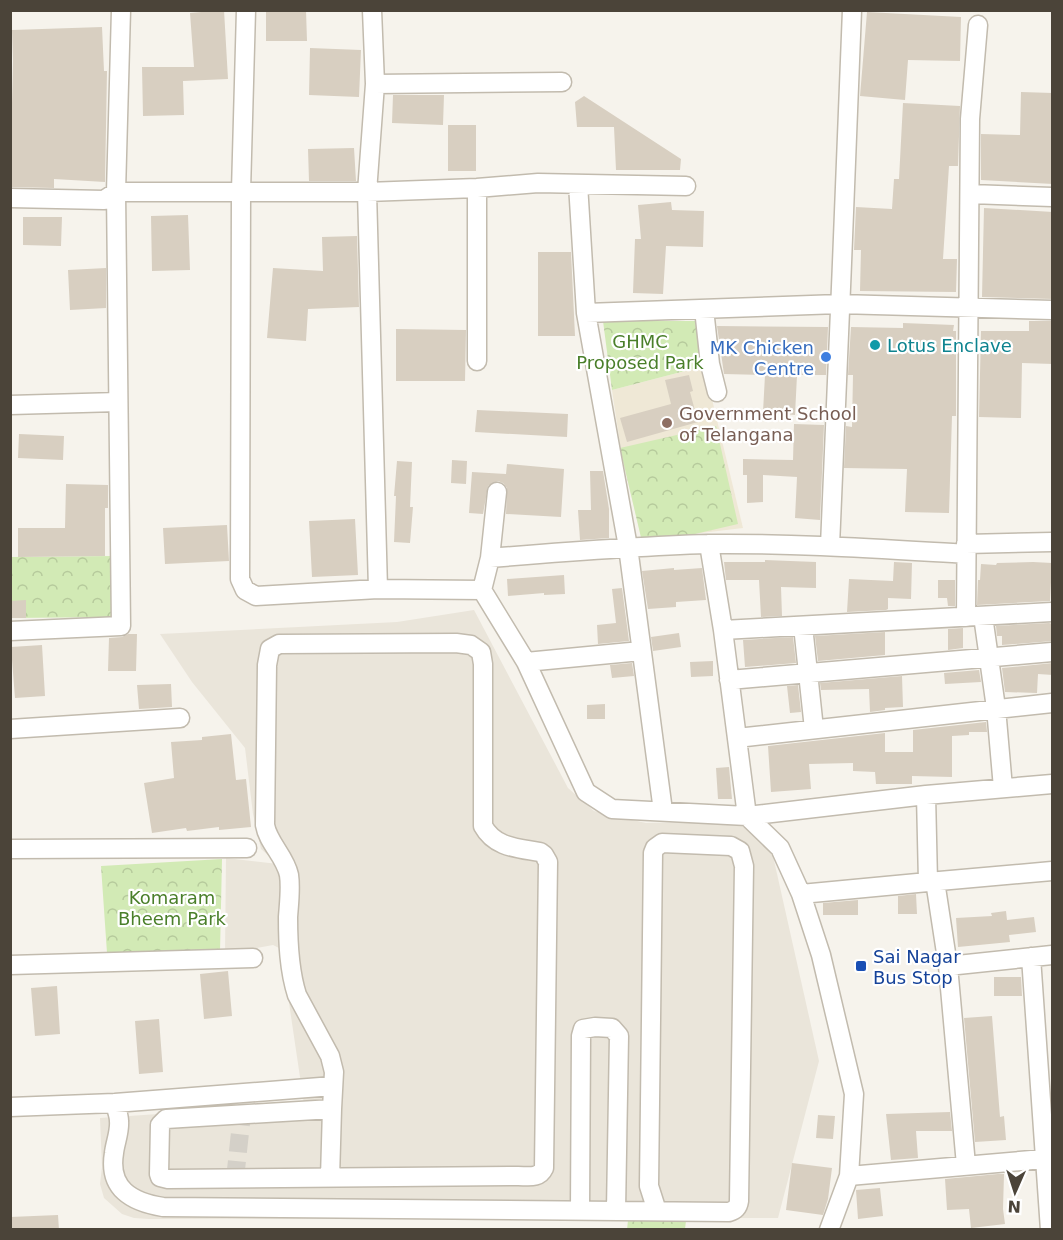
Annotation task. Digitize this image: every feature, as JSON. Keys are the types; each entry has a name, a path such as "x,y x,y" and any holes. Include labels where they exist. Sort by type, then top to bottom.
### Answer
{"street":[{"path":"10,631 121,626 116,192 121,10"},
{"path":"246,10 242,191 240,579 245,590 256,596 378,589 482,590"},
{"path":"372,10 375,84 367,192 378,589"},
{"path":"830,546 852,10"},
{"path":"978,25 970,119 966,549 975,617 989,658 1003,788"},
{"path":"375,84 562,82"},
{"path":"10,198 104,200 116,192 367,192 538,183 686,186"},
{"path":"578,184 586,313 628,547 663,812"},
{"path":"477,188 477,361"},
{"path":"971,194 1053,197"},
{"path":"586,313 839,304 1053,310"},
{"path":"704,309 710,364 717,392"},
{"path":"10,405 118,402"},
{"path":"497,492 490,558 482,590 526,662 586,792 612,809 747,816 926,795 1053,784"},
{"path":"490,558 628,547 709,544 966,549 1053,542"},
{"path":"709,544 723,630 747,816 780,848 801,894 821,955 854,1094 849,1176 829,1230"},
{"path":"723,630 1053,612"},
{"path":"803,626 814,729"},
{"path":"330,1178 334,1072 330,1056 294,986 288,939 288,874 284,861 266,831 265,825 267,665 270,650 279,644 456,643 471,645 477,648 483,657 483,826 488,835 504,846 540,852 548,862 544,1168 542,1172 534,1176 235,1179 160,1177 159,1131 160,1125 166,1119 332,1109"},
{"path":"526,662 641,651"},
{"path":"729,680 1053,652"},
{"path":"737,738 1053,703"},
{"path":"10,729 180,718"},
{"path":"926,795 932,882 948,966 966,1165"},
{"path":"115,1103 119,1122 112,1162 116,1182 138,1201 148,1205 234,1208 729,1212 738,1207 744,866 740,850 731,846 662,843 655,848 653,853 649,1186 652,1211"},
{"path":"10,849 247,848"},
{"path":"801,894 1053,871"},
{"path":"948,966 1053,955"},
{"path":"1031,957 1043,1159 1050,1230"},
{"path":"10,965 253,958"},
{"path":"580,1210 581,1036 583,1029 595,1027 612,1028 619,1036 616,1210"},
{"path":"10,1107 115,1103 333,1086"},
{"path":"240,1093 242,1114"},
{"path":"849,1176 1043,1159"},
{"path":"234,1208 235,1179"}],"shaded area":[{"name":"Government School of Telangana","path":"704,366 743,528 642,540 622,457 612,390"},
{"path":"474,610 568,788 594,811 646,823 732,821 748,827 763,839 773,856 819,1061 778,1218 149,1219 122,1214 104,1198 100,1184 102,1167 100,1118 304,1104 281,949 273,945 225,954 226,858 278,864 261,849 253,814 245,748 192,682 160,634 397,622"}],"green space":[{"name":"GHMC Proposed Park","path":"603,321 695,321 704,366 612,390"},
{"name":"Government School of Telangana","path":"716,426 738,524 643,546 620,448"},
{"path":"114,556 115,617 11,618 10,557"},
{"name":"Komaram Bheem Park","path":"222,859 220,952 107,953 101,866"},
{"path":"628,1220 686,1221 685,1229 627,1230"}],"building":[{"path":"224,10 228,79 183,81 184,115 143,116 142,67 194,67 190,13"},
{"path":"266,10 306,10 307,41 266,41"},
{"path":"867,12 961,17 960,61 908,60 905,100 860,96"},
{"path":"102,27 104,71 107,71 105,182 54,179 54,188 10,187 12,30"},
{"path":"310,48 361,50 359,97 309,95"},
{"path":"1021,92 1053,93 1053,184 981,180 981,134 1020,135"},
{"path":"393,95 444,95 443,125 392,123"},
{"path":"584,96 681,159 680,170 616,170 614,127 577,127 575,102"},
{"path":"903,103 960,106 958,166 949,166 943,259 957,259 956,292 860,291 861,250 854,250 856,207 892,209 894,179 899,179"},
{"path":"448,125 476,125 476,171 448,171"},
{"path":"354,148 356,181 309,181 308,149"},
{"path":"671,202 672,210 704,211 703,247 666,246 663,294 633,293 635,239 641,239 638,205"},
{"path":"984,208 1053,212 1053,299 982,297"},
{"path":"188,215 190,270 152,271 151,216"},
{"path":"23,217 62,217 61,246 23,245"},
{"path":"357,236 359,307 308,309 306,341 267,338 273,268 323,271 322,237"},
{"path":"538,252 571,252 575,336 538,336"},
{"path":"106,268 106,308 70,310 68,270"},
{"path":"1029,321 1053,321 1053,364 1022,363 1021,418 979,417 981,331 1029,331"},
{"path":"903,323 954,325 953,331 956,331 956,416 952,416 949,513 905,512 907,469 844,468 846,426 852,427 853,375 848,375 851,327 903,328"},
{"path":"717,326 828,327 826,375 797,375 795,415 763,412 765,375 724,374"},
{"path":"396,329 466,330 465,381 396,381"},
{"path":"689,375 693,391 690,392 698,422 627,442 620,418 671,404 665,380"},
{"path":"477,410 568,414 567,437 475,432"},
{"path":"794,424 824,425 820,520 795,518 797,477 763,475 763,502 747,503 747,475 743,475 743,459 793,460"},
{"path":"19,434 64,436 63,460 18,458"},
{"path":"452,460 467,461 466,484 451,483"},
{"path":"397,461 412,462 410,507 413,507 410,543 394,542"},
{"path":"507,464 564,469 561,517 506,514 507,488 498,481 488,486 483,514 469,513 472,472 506,474"},
{"path":"590,471 603,471 609,509 609,538 580,540 578,510 591,510"},
{"path":"66,484 108,485 108,508 105,508 105,556 18,557 18,528 65,528"},
{"path":"355,519 358,575 312,577 309,521"},
{"path":"227,525 229,561 165,564 163,528"},
{"path":"765,560 816,562 816,588 781,587 782,616 761,617 759,580 726,580 724,562 765,562"},
{"path":"894,562 912,563 911,599 888,598 888,609 886,610 847,612 849,579 893,581"},
{"path":"1052,563 1050,601 977,605 981,564"},
{"path":"674,568 674,570 702,568 706,600 676,602 676,607 648,609 642,571"},
{"path":"564,575 565,594 508,596 507,579"},
{"path":"938,580 955,580 955,606 948,606 947,598 938,598"},
{"path":"622,588 629,641 598,644 597,625 616,623 612,589"},
{"path":"26,600 26,618 10,618 10,601"},
{"path":"1053,624 1053,641 1002,645 1002,636 997,636 996,626"},
{"path":"963,628 963,648 948,650 948,629"},
{"path":"885,632 885,655 818,661 815,636"},
{"path":"679,633 681,647 653,651 651,637"},
{"path":"137,634 136,671 108,671 109,638"},
{"path":"793,637 796,663 745,667 743,640"},
{"path":"42,645 45,696 15,698 11,647"},
{"path":"713,661 713,676 691,677 690,662"},
{"path":"632,663 634,676 612,678 610,665"},
{"path":"1053,663 1053,675 1038,674 1037,693 1005,692 1002,668"},
{"path":"979,670 981,682 945,684 944,673"},
{"path":"902,676 903,707 870,712 869,689 821,690 820,683"},
{"path":"171,684 172,707 139,709 137,685"},
{"path":"798,685 801,712 790,713 787,686"},
{"path":"605,704 605,719 587,719 587,705"},
{"path":"986,722 987,732 969,732 969,735 952,736 952,777 912,776 912,784 876,784 875,772 853,771 853,763 809,764 811,789 771,792 768,746 885,733 885,752 913,752 913,730"},
{"path":"231,734 236,780 246,779 251,827 219,830 219,827 187,831 186,828 152,833 144,783 174,778 171,742 202,740 202,737"},
{"path":"729,767 732,799 718,799 716,768"},
{"path":"916,894 917,914 898,914 898,896"},
{"path":"858,900 858,915 823,915 823,903"},
{"path":"1006,911 1007,920 1034,917 1036,932 1009,935 1010,942 958,947 956,918 992,916 991,913"},
{"path":"228,971 232,1016 204,1019 200,974"},
{"path":"994,977 1021,977 1022,996 994,996"},
{"path":"57,986 60,1034 35,1036 31,988"},
{"path":"992,1016 1000,1117 1004,1116 1006,1140 975,1142 964,1018"},
{"path":"159,1019 163,1072 139,1074 135,1021"},
{"path":"950,1112 952,1131 916,1131 918,1158 891,1160 886,1114"},
{"path":"818,1115 835,1116 833,1139 816,1138"},
{"path":"792,1163 832,1168 828,1199 823,1215 786,1210"},
{"path":"1004,1174 1005,1224 971,1228 969,1209 947,1210 945,1179"},
{"path":"880,1188 883,1216 858,1219 856,1190"},
{"path":"58,1215 59,1230 10,1230 10,1217"}],"tunnel":[{"path":"235,1179 242,1114"}],"place":[{"name":"Lotus Enclave","path":"875,345"},
{"name":"MK Chicken Centre","path":"826,357"},
{"name":"Government School of Telangana","path":"667,423"},
{"name":"Sai Nagar Bus Stop","path":"861,966"}]}
